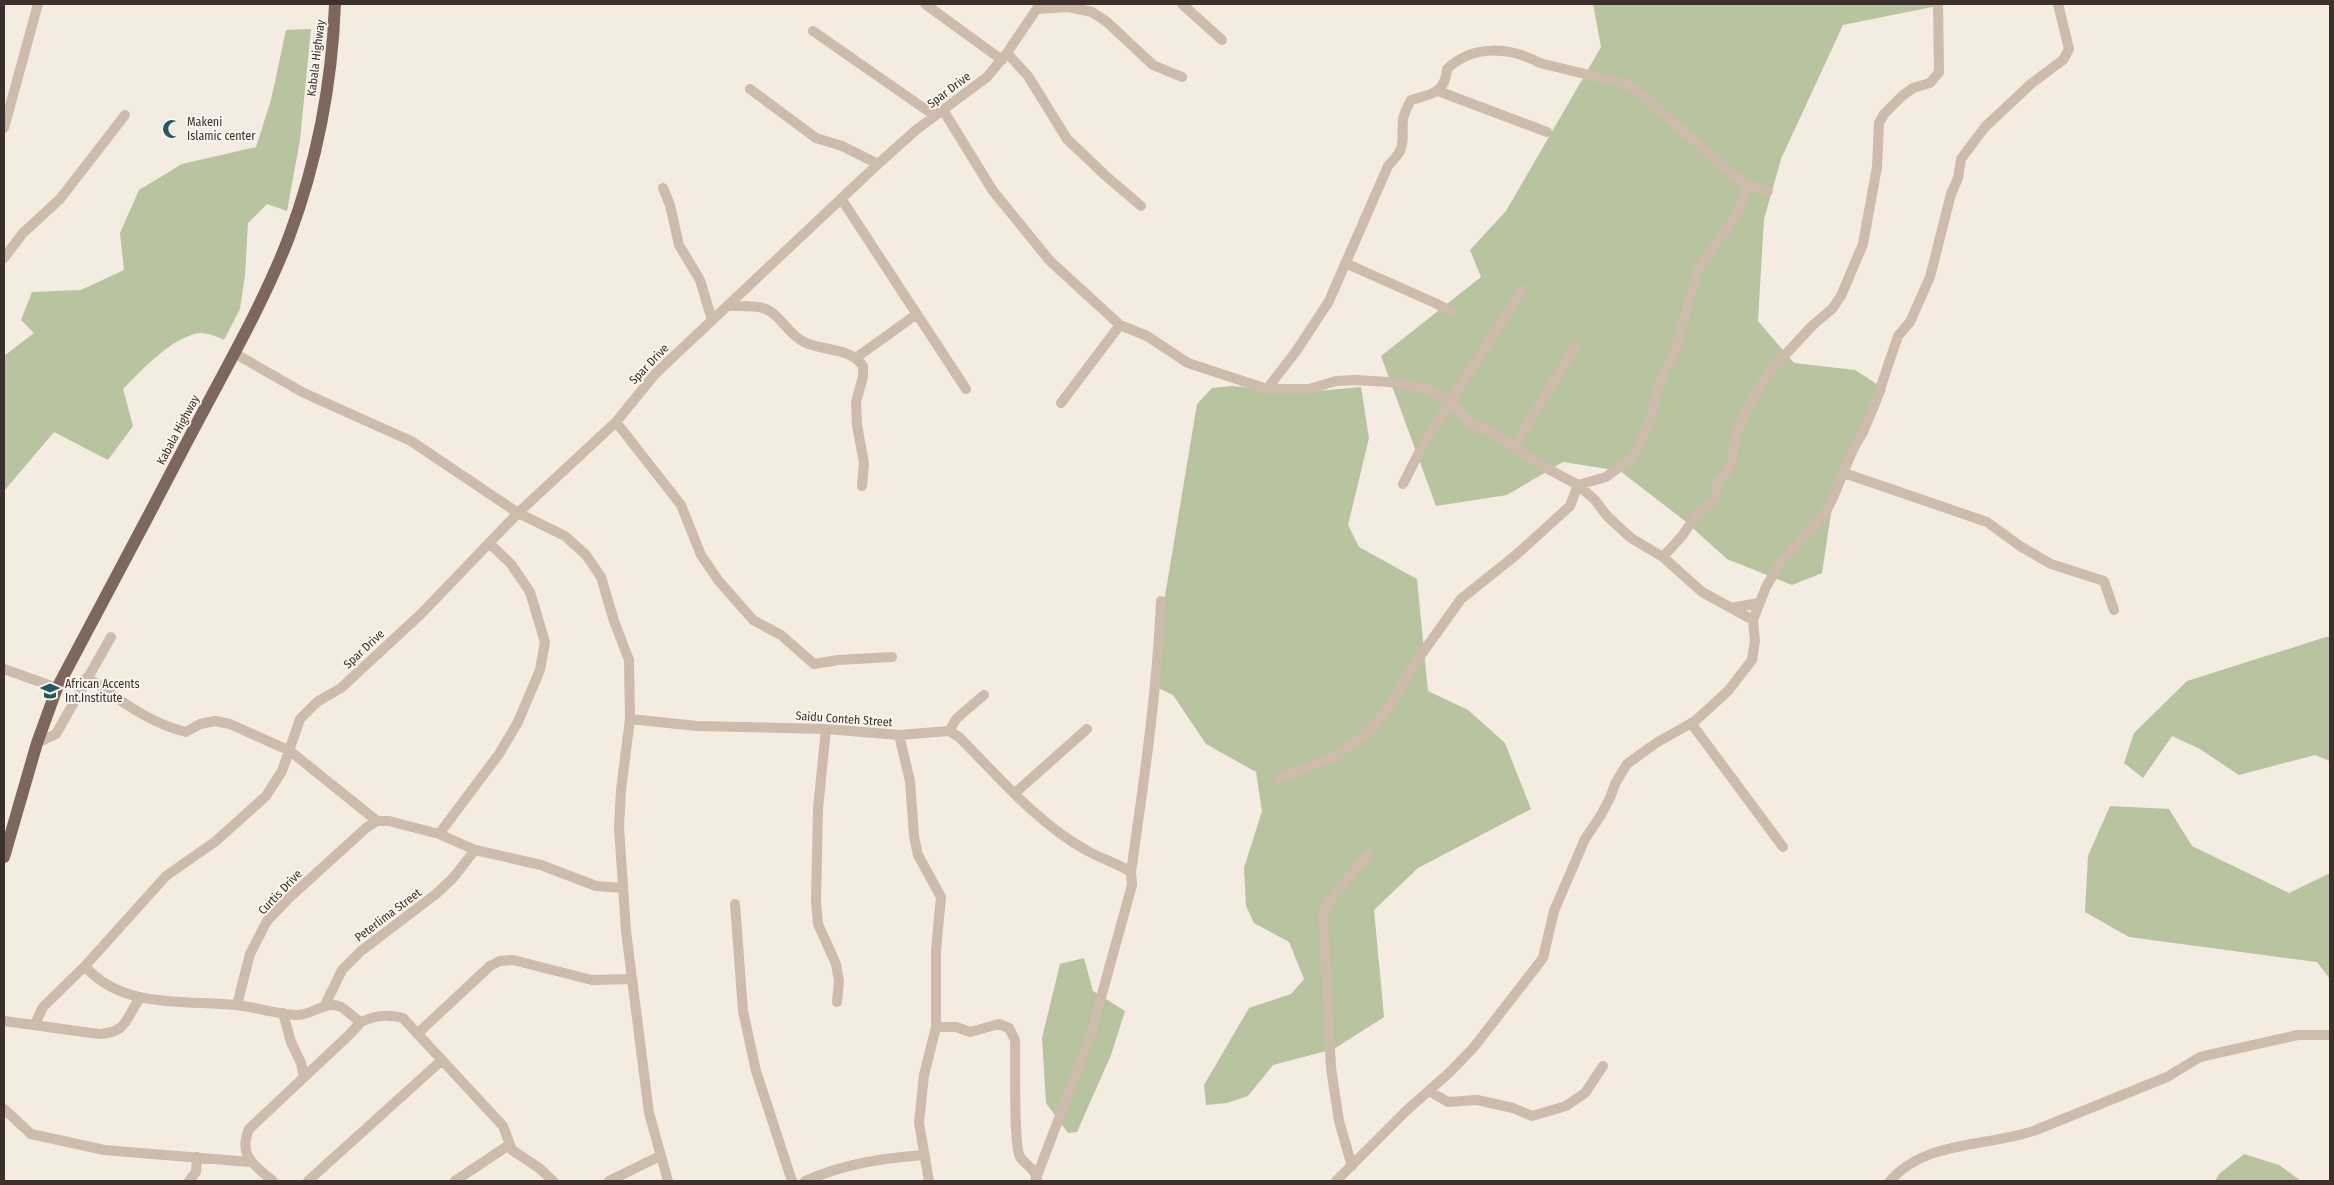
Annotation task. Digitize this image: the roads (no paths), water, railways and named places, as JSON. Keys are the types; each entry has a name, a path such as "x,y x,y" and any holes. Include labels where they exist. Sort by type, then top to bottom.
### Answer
{"main road":[{"name":"Kabala Highway","path":"4,857 38,743 57,688 234,353 271,280 289,236 310,173 323,116 334,41 335,4"}],"street":[{"path":"4,128 38,4"},
{"path":"925,4 1005,56 1028,76 1067,139 1141,206"},
{"path":"1182,4 1222,40"},
{"path":"1662,557 1682,536 1697,514 1712,502 1715,497 1718,481 1728,471 1732,460 1735,437 1750,403 1768,373 1800,337 1832,309 1841,296 1863,244 1877,167 1879,123 1884,114 1902,96 1913,88 1930,83 1939,72 1938,4"},
{"path":"1336,1181 1474,1047 1543,958 1554,912 1585,839 1610,798 1614,784 1627,764 1656,742 1691,724 1728,691 1752,660 1755,641 1753,620 1759,603 1780,563 1824,513 1876,401 1898,336 1910,322 1930,277 1951,194 1958,178 1961,159 1985,127 2032,82 2063,60 2069,49 2058,4"},
{"path":"1039,6 1068,7 1092,12 1107,22 1153,65 1182,77"},
{"name":"Spar Drive","path":"35,1024 43,1008 85,966 166,876 216,841 266,796 282,771 300,719 317,702 341,688 422,613 518,514 616,422 655,374 842,200 878,164 939,113 987,77 1005,56 1039,6"},
{"path":"813,31 939,113 993,191 1044,254 1120,325 1147,336 1188,363 1267,389 1309,389 1336,381 1355,380 1389,382 1427,389 1449,401 1471,423 1491,432 1537,463 1578,485 1631,538 1662,557 1702,592 1753,620"},
{"path":"1267,389 1297,350 1329,300 1388,166 1399,154 1404,137 1403,117 1411,100 1438,91 1446,81 1446,69 1455,61 1467,55 1501,49 1527,56 1540,64 1630,85 1719,162 1732,176 1748,186 1768,191"},
{"path":"750,89 816,138 842,146 878,164"},
{"path":"1438,91 1546,132"},
{"path":"4,258 23,233 60,199 126,115"},
{"path":"1578,485 1606,477 1633,457 1649,424 1658,384 1675,351 1698,269 1738,212 1748,186"},
{"path":"662,188 670,205 679,245 700,280 712,320"},
{"path":"842,200 966,389"},
{"path":"1345,263 1452,312"},
{"path":"1403,484 1425,441 1449,401 1522,290"},
{"path":"728,306 764,308 772,313 793,335 804,342 846,352 857,357 863,366 863,378 856,402 864,463 862,486"},
{"path":"857,357 917,314"},
{"path":"1061,403 1120,325"},
{"path":"1514,446 1575,347"},
{"path":"234,353 304,393 411,441 518,514 565,536 586,555 601,577 629,660 631,684 630,720 621,790 619,826 631,979 649,1113 668,1181"},
{"path":"616,422 681,505 701,555 718,580 753,620 781,635 814,664 838,660 892,657"},
{"path":"1844,472 1987,522 2020,546 2051,564 2104,581 2114,610"},
{"path":"1278,779 1336,756 1369,731 1390,706 1411,669 1461,599 1570,506 1578,485"},
{"path":"439,834 499,754 518,722 540,670 545,642 530,592 511,564 489,543"},
{"path":"1036,1179 1091,1034 1132,885 1130,872 1150,743 1158,670 1161,600"},
{"path":"1731,608 1759,603"},
{"path":"38,743 56,734 111,637"},
{"path":"4,669 57,688"},
{"path":"87,677 142,716 167,728 186,732 200,724 215,721 230,724 290,752 377,821 389,821 439,834 475,850 541,865 596,886 624,888"},
{"path":"949,731 957,718 984,695"},
{"name":"Saidu Conteh Street","path":"630,720 697,726 826,729 899,735 910,781 914,836 918,855 941,897 936,950 936,1027 924,1075 919,1123 924,1155 931,1181"},
{"path":"1691,724 1783,847"},
{"path":"826,729 818,808 816,901 818,924 836,964 839,981 837,1002"},
{"path":"1014,793 1086,729"},
{"path":"899,735 949,731 959,737 1034,814 1085,850 1112,860 1130,872"},
{"name":"Curtis Drive","path":"237,1005 250,954 267,921 289,898 366,828 377,821"},
{"name":"Peterlima Street","path":"324,1005 342,970 361,951 436,894 453,878 475,850"},
{"path":"1352,1166 1339,1122 1331,1068 1323,912 1330,899 1369,854"},
{"path":"735,904 743,1011 756,1071 792,1181"},
{"path":"417,1034 490,966 500,961 513,960 592,980 631,979"},
{"path":"85,966 95,978 140,998 237,1005 296,1015 311,1013 324,1005 343,1008 348,1014 361,1022"},
{"path":"4,1021 99,1034 110,1033 120,1030 140,998"},
{"path":"283,1013 291,1042 301,1063 304,1077"},
{"path":"250,1162 244,1140 249,1129 349,1036 361,1022 377,1015 390,1015 403,1018 442,1060 502,1126 509,1145 519,1156 554,1181"},
{"path":"936,1027 956,1027 970,1032 999,1024 1009,1028 1016,1040 1016,1140 1020,1158 1033,1168 1036,1179"},
{"path":"1890,1181 1908,1165 1921,1158 1939,1151 2020,1136 2167,1077 2200,1057 2298,1036 2330,1035"},
{"path":"308,1181 442,1060"},
{"path":"1428,1091 1448,1102 1477,1100 1512,1108 1532,1116 1566,1106 1585,1094 1603,1066"},
{"path":"4,1109 31,1134 104,1150 250,1162 273,1181"},
{"path":"455,1181 509,1145"},
{"path":"805,1181 843,1166 890,1158 924,1155"},
{"path":"609,1181 660,1156"},
{"path":"189,1181 196,1172 197,1157"}],"place":[{"name":"Makeni Islamic center","path":"172,129"},
{"name":"African Accents Int.Institute","path":"50,691"}]}
